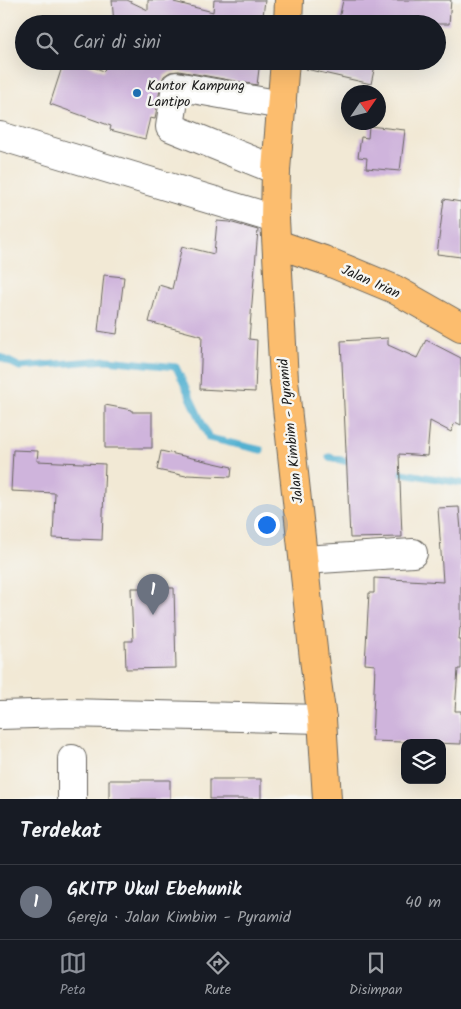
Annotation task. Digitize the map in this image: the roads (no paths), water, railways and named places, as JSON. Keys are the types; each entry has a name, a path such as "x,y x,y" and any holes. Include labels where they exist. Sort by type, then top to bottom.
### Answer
{"main road":[{"path":"288,15 289,0"},
{"name":"Jalan Kimbim - Pyramid","path":"284,70 276,170 276,232 284,380 322,719 327,799"},
{"name":"Jalan Irian","path":"276,232 324,260 394,289 461,327"}],"street":[{"path":"276,170 170,126 176,86 282,105"},
{"path":"0,136 276,232"},
{"path":"304,560 413,554"},
{"path":"0,715 76,713 322,719"},
{"path":"72,759 72,799"}],"waterway":[{"path":"0,357 20,367 107,360 176,367 209,438 261,450"},
{"path":"329,457 356,464"},
{"path":"391,471 461,483"}],"place":[{"name":"Kantor Kampung Lantipo","path":"137,93"},
{"name":"GKITP Ukul Ebehunik","path":"153,615"}]}
